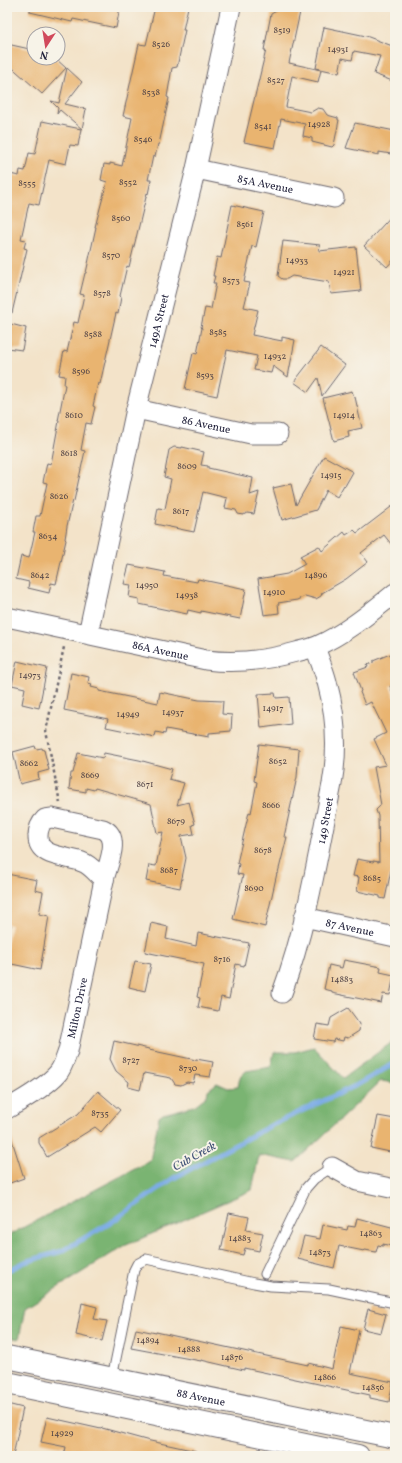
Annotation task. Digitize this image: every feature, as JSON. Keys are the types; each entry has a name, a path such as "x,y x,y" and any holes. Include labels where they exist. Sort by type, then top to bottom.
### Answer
{"main road":[{"name":"88 Avenue","path":"7,1357 395,1437"},
{"path":"7,1383 358,1456"}],"street":[{"name":"149A Street","path":"88,634 136,409 196,169 231,7"},
{"name":"85A Avenue","path":"196,169 334,198"},
{"name":"86 Avenue","path":"136,409 251,434 278,434"},
{"path":"315,647 358,622 395,594"},
{"name":"86A Avenue","path":"7,618 214,661 257,660 290,654 315,647"},
{"name":"149 Street","path":"282,993 291,969 304,917 332,784 335,760 334,716 327,682 315,647"},
{"name":"Milton Drive","path":"7,1109 53,1078 64,1063 68,1051 104,880"},
{"name":"87 Avenue","path":"304,917 395,937"},
{"path":"332,1167 357,1181 395,1189"}],"lane":[{"path":"265,1274 306,1188 314,1179 332,1167"},
{"path":"112,1378 134,1270 137,1264 146,1259 254,1283 271,1286 329,1289 395,1303"}],"path":[{"path":"62,809 46,731 65,643"}],"green space":[{"path":"395,1040 395,1083 381,1081 295,1162 259,1155 252,1190 124,1246 25,1308 19,1339 7,1337 7,1236 150,1161 159,1117 163,1114 194,1106 207,1096 208,1090 217,1083 228,1088 238,1087 240,1077 246,1071 271,1067 274,1052 295,1052 314,1047 343,1078"}],"building":[{"path":"30,7 120,7 116,28 73,19 72,22 30,12"},
{"path":"155,7 188,7 183,30 185,30 177,67 172,68 167,97 169,98 159,144 155,157 153,156 148,180 151,180 148,194 147,193 129,267 127,266 120,296 118,314 116,313 100,384 98,383 91,424 86,423 81,450 85,451 67,526 66,540 56,584 51,583 49,593 28,588 29,582 16,579 21,556 29,558 35,532 33,532 36,516 40,516 47,483 43,482 47,463 51,464 65,385 65,376 59,375 64,351 67,352 74,322 78,323 84,295 80,294 107,182 101,180 104,164 110,165 110,163 122,166 132,118 123,116 139,44 146,45"},
{"path":"282,8 300,12 289,63 321,70 318,82 292,76 286,107 311,112 318,108 323,109 327,115 338,118 339,120 334,145 332,147 312,142 312,138 303,136 305,124 281,119 275,148 244,142 266,50 264,50 271,14"},
{"path":"324,27 366,36 395,47 395,82 374,74 380,56 354,51 352,60 342,58 339,73 316,68"},
{"path":"7,44 26,48 26,66 64,66 66,68 42,94 7,63"},
{"path":"67,68 82,82 65,104 86,109 82,129 60,110 57,114 58,108 51,101 59,103"},
{"path":"42,121 81,129 78,146 70,145 66,164 49,160 39,205 29,203 21,239 26,240 24,248 27,249 12,313 7,312 7,189 10,174 19,176 20,170 25,171 29,153 35,154"},
{"path":"355,123 395,131 391,154 379,152 379,155 346,148"},
{"path":"232,205 264,212 256,247 252,246 244,282 250,283 244,307 258,310 252,335 282,341 282,337 295,340 288,377 273,366 271,373 254,370 257,356 227,350 217,396 185,389 193,353 197,354 205,308 211,309 216,283 213,283 215,276 213,276 217,257 221,258"},
{"path":"395,212 395,258 387,267 364,246"},
{"path":"283,241 320,245 319,251 356,247 361,291 331,294 329,282 292,276 287,279 282,279 278,276"},
{"path":"7,323 26,328 22,350 7,348"},
{"path":"321,347 345,365 322,396 318,378 308,392 294,382"},
{"path":"352,391 355,397 362,428 348,431 349,437 334,441 323,398"},
{"path":"174,447 182,447 204,452 201,465 208,466 208,468 253,478 250,495 259,492 254,514 238,514 236,510 225,508 227,498 203,492 194,532 155,524 158,508 165,509 171,479 164,477 169,450"},
{"path":"324,456 353,472 345,486 344,485 337,497 326,490 316,510 282,520 273,488 291,484 296,505"},
{"path":"395,504 395,549 384,535 361,553 368,562 346,579 322,593 321,596 316,599 305,596 297,600 278,603 279,613 264,615 258,579 287,574 305,564 300,556 319,546 322,551 344,532 346,535 354,530 357,533"},
{"path":"129,565 165,572 164,576 197,582 198,579 246,589 240,619 201,611 201,613 188,610 187,614 139,604 139,599 129,597 131,585 124,584"},
{"path":"390,654 395,667 395,685 390,686 395,698 395,851 385,899 380,898 380,896 357,891 359,877 353,876 357,859 379,862 378,816 376,810 381,805 374,767 386,765 374,739 386,733 371,702 365,705 354,672 368,667 367,665 373,663 373,661"},
{"path":"17,661 47,668 39,708 22,704 25,688 12,685"},
{"path":"71,673 89,677 88,683 92,684 91,687 99,689 99,691 158,703 160,692 199,700 223,701 222,714 232,715 231,731 209,733 209,737 166,729 165,734 156,732 155,737 106,727 108,719 64,710"},
{"path":"275,693 276,698 289,697 291,724 261,728 258,694"},
{"path":"259,744 299,749 297,777 284,837 287,837 265,927 233,919 243,875 237,874 239,864 237,863 249,812 251,813 257,782 254,781"},
{"path":"35,746 36,749 42,748 44,750 49,770 38,773 39,779 20,784 13,752"},
{"path":"78,753 103,758 104,753 139,760 172,769 169,779 184,783 177,805 189,802 195,824 192,825 194,834 181,836 186,858 180,888 146,881 149,865 156,866 163,832 157,833 151,804 95,788 94,790 86,788 86,792 69,789 71,773 73,773"},
{"path":"7,874 37,880 35,890 43,892 39,914 49,916 40,970 7,963 7,943 11,925 7,924"},
{"path":"151,923 168,927 166,939 196,946 198,933 249,943 244,966 236,964 229,999 221,997 218,1011 198,1007 200,998 197,997 204,964 145,952"},
{"path":"344,960 381,967 380,972 394,975 390,995 383,994 381,1003 332,993 332,991 324,989 329,965 342,968"},
{"path":"135,961 151,964 145,991 129,987"},
{"path":"348,1008 360,1024 359,1031 348,1038 344,1037 343,1041 334,1039 333,1042 314,1039 317,1024 329,1026 331,1018"},
{"path":"114,1041 196,1060 213,1062 210,1077 195,1075 193,1083 187,1082 181,1085 175,1084 171,1078 144,1073 140,1090 128,1087 129,1082 116,1071 110,1059"},
{"path":"98,1091 120,1110 101,1132 95,1127 47,1157 39,1143 39,1138 78,1114"},
{"path":"378,1116 395,1119 395,1153 371,1148"},
{"path":"10,1134 24,1178 10,1183 7,1174 7,1135"},
{"path":"229,1213 249,1217 246,1230 263,1233 259,1251 245,1248 243,1255 221,1250"},
{"path":"357,1218 395,1228 395,1247 383,1244 383,1246 378,1245 376,1252 339,1246 334,1268 298,1259 304,1236 320,1239 323,1225 347,1230 348,1226 355,1227"},
{"path":"82,1303 97,1307 94,1319 107,1321 102,1341 76,1335"},
{"path":"368,1309 386,1314 381,1333 363,1329"},
{"path":"341,1326 359,1330 350,1373 393,1382 389,1402 370,1398 370,1395 244,1368 244,1370 201,1360 131,1348 136,1329 332,1369"},
{"path":"7,1404 23,1408 13,1456 7,1456"},
{"path":"47,1417 102,1428 196,1451 195,1456 64,1456 66,1447 41,1442"}],"waterway":[{"name":"Cub Creek","path":"7,1271 25,1262 62,1251 112,1222 172,1179 272,1125 357,1085 395,1063"}]}
